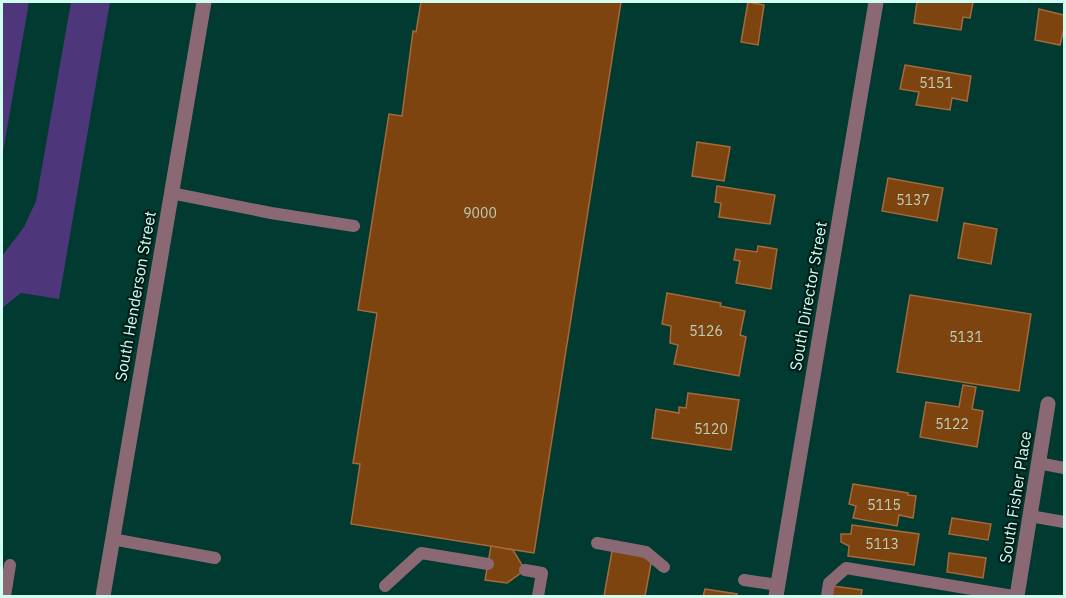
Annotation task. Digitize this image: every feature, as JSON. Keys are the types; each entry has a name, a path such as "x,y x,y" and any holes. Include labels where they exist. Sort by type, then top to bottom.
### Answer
{"street":[{"name":"South Henderson Street","path":"103,597 204,2"},
{"name":"South Director Street","path":"777,591 876,2"},
{"name":"South Fisher Place","path":"1015,597 1048,404"}],"lane":[{"path":"171,193 271,213 354,226"},
{"path":"1038,463 1065,468"},
{"path":"1029,516 1065,522"},
{"path":"112,539 215,558"},
{"path":"597,543 646,552 664,567"},
{"path":"385,586 421,553 488,564"},
{"path":"5,597 10,565"},
{"path":"827,597 829,583 846,568 1015,597"},
{"path":"525,570 542,573 538,597"},
{"path":"744,580 777,591"}],"shaded area":[{"path":"2,2 29,2 2,158"},
{"path":"71,2 110,2 59,299 21,293 2,308 2,256 24,227 36,201"}],"building":[{"path":"421,2 621,2 534,553 351,524 360,464 353,463 377,313 358,310 389,114 402,116 413,31 416,32"},
{"path":"748,2 764,5 758,45 741,42"},
{"path":"917,2 973,2 970,18 963,17 961,30 914,23"},
{"path":"1039,9 1064,15 1060,45 1035,40"},
{"path":"905,65 971,76 967,101 952,98 950,110 916,105 919,92 900,89"},
{"path":"697,142 730,147 724,181 692,176"},
{"path":"888,178 943,188 937,221 882,211"},
{"path":"717,186 775,195 770,224 719,217 721,203 715,202"},
{"path":"964,223 997,229 991,264 958,258"},
{"path":"758,246 777,249 771,289 736,283 740,261 734,260 736,249 757,252"},
{"path":"667,293 721,303 720,306 745,311 740,335 746,337 739,376 674,364 678,345 670,343 671,326 662,324"},
{"path":"910,295 1031,314 1019,391 897,372"},
{"path":"963,385 976,387 972,409 983,411 977,447 920,437 926,402 959,407"},
{"path":"688,393 739,400 731,450 652,438 656,409 679,413 679,407 686,408"},
{"path":"853,484 916,496 913,518 899,515 897,526 853,518 856,506 849,504"},
{"path":"952,518 991,524 988,540 949,534"},
{"path":"852,525 919,534 914,565 848,556 849,546 841,542 841,534 851,534"},
{"path":"491,546 513,550 525,570 507,583 485,580"},
{"path":"612,551 652,558 645,596 604,596"},
{"path":"949,553 986,558 983,578 947,572"},
{"path":"833,586 862,590 861,596 832,596"},
{"path":"705,589 737,594 737,596 703,596"}]}
